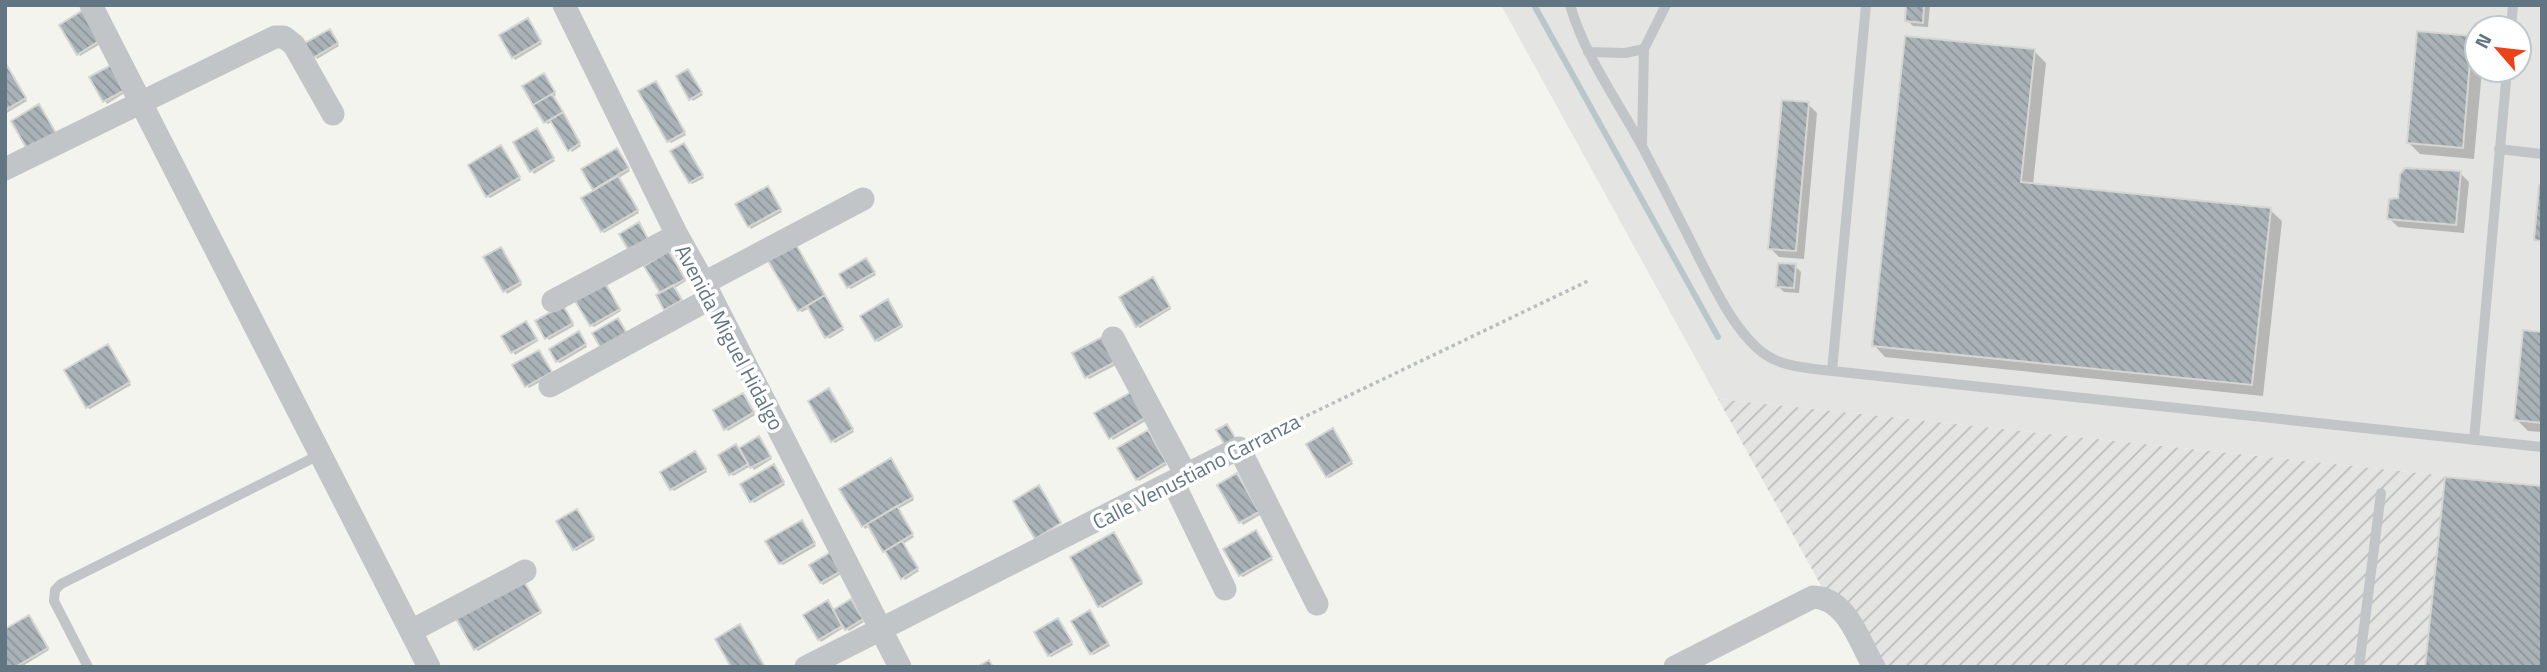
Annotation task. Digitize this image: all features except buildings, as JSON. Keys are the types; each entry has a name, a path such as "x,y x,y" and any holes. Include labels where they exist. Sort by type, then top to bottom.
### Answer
{"street":[{"path":"91,5 429,667"},
{"name":"Avenida Miguel Hidalgo","path":"564,5 677,235 900,667"},
{"path":"5,169 275,37 284,37 294,45 333,114"},
{"path":"550,386 707,290 863,200"},
{"path":"553,301 677,235"},
{"path":"1112,338 1179,479 1225,589"},
{"path":"1239,448 1317,604"},
{"name":"Calle Venustiano Carranza","path":"806,667 1239,448"},
{"path":"411,631 525,570"},
{"path":"1675,667 1813,597 1832,600 1841,608 1874,667"}],"lane":[{"path":"1570,5 1588,52 1642,146 1719,295 1749,339 1774,360 1801,368 2542,447"},
{"path":"1642,146 1644,49 1666,5"},
{"path":"1832,371 1866,5"},
{"path":"1588,52 1625,53 1644,49"},
{"path":"2474,440 2506,84"},
{"path":"2499,149 2542,154"},
{"path":"88,667 54,601 55,590 61,584 321,454"},
{"path":"2359,667 2381,493"}],"path":[{"name":"Calle Venustiano Carranza","path":"1239,448 1588,281"}],"shaded area":[{"path":"1501,5 2542,5 2542,486 1718,399"},
{"path":"1718,399 2542,486 2542,667 1866,667"}],"waterway":[{"path":"1534,5 1718,337"}]}
